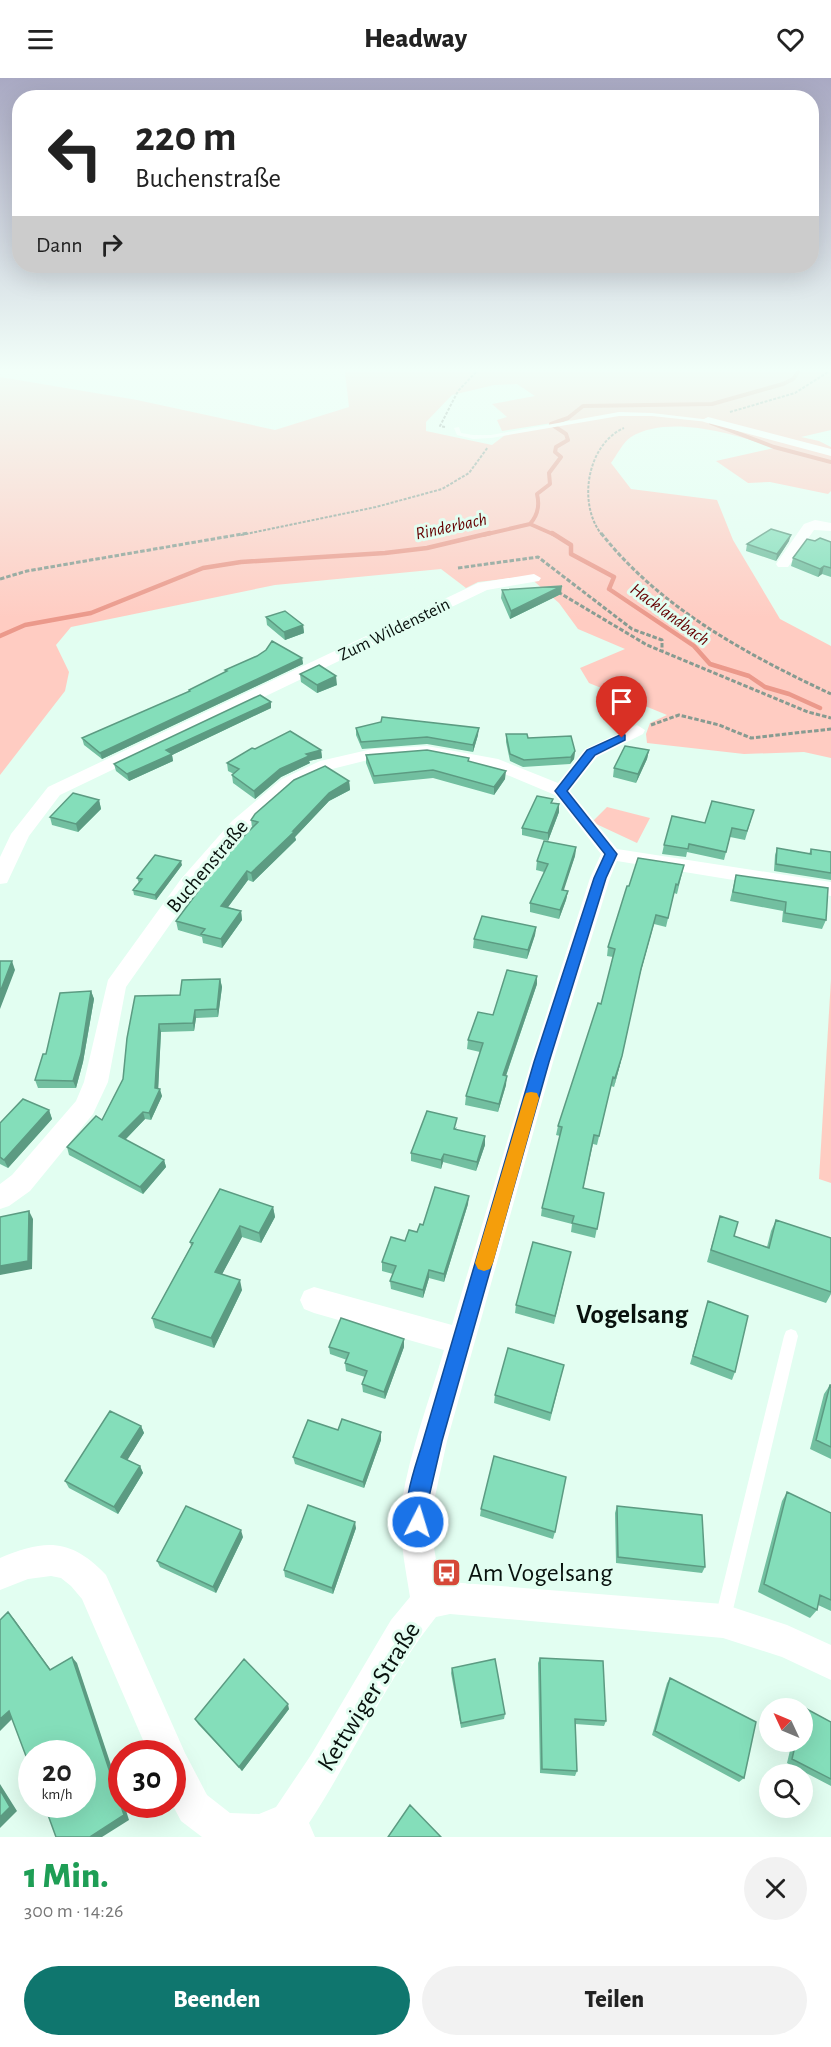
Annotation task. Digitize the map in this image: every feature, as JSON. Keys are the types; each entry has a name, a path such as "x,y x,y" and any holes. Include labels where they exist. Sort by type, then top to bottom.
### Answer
{"street":[{"path":"783,564 809,527 815,524 831,527"},
{"name":"Zum Wildenstein","path":"0,878 20,834 54,791 483,586 534,578"},
{"path":"561,791 591,753 637,730"},
{"name":"Buchenstraße","path":"0,1198 21,1183 85,1107 96,1082 116,986 188,884 239,825 288,783 326,765 372,754 428,751 492,763 561,791 611,854"},
{"path":"426,1602 417,1542 418,1501 432,1441 542,1062 600,878 611,854 831,889"},
{"path":"314,1300 461,1341"},
{"path":"0,1574 30,1561 56,1560 79,1569 94,1587 161,1740"},
{"name":"Kettwiger Straße","path":"186,1793 194,1808 224,1831 260,1833 293,1829 324,1768 403,1632 426,1602 450,1598 723,1621 787,1642 831,1663"}],"lane":[{"path":"723,1621 791,1336"}],"path":[{"path":"0,579 52,566 221,539 324,519 442,489 469,473 484,454"},
{"path":"595,454 591,466 590,513 597,530 622,560 667,599 748,654 831,694"},
{"path":"458,568 538,557 632,629 662,640 662,651"},
{"path":"534,578 619,629 662,651 808,712 831,718"},
{"path":"637,730 679,716 719,725 751,738 831,729"}],"shaded area":[{"path":"0,454 617,454 611,463 631,489 717,500 733,540 780,619 831,646 831,758 804,752 744,754 647,743 646,734 650,723 667,715 589,683 580,668 625,649 578,629 559,603 528,576 478,582 466,588 441,569 275,585 71,627 56,645 69,672 65,691 0,775"},
{"path":"747,454 831,454 831,491 828,494 770,482 748,483 716,461"},
{"path":"607,807 650,818 637,843 592,822"},
{"path":"831,979 831,1183 819,1179"}],"building":[{"path":"771,529 791,535 777,554 747,544"},
{"path":"820,538 831,542 831,568 824,566 820,569 793,558 807,539 815,541"},
{"path":"562,586 511,611 502,590"},
{"path":"285,611 303,625 284,632 266,617"},
{"path":"272,641 302,658 100,753 82,738 190,691 227,671 225,670 257,656 266,650"},
{"path":"319,665 336,676 317,685 300,674"},
{"path":"260,695 271,702 166,750 172,754 127,774 114,764"},
{"path":"382,717 479,728 473,745 427,737 361,742 356,728 381,722"},
{"path":"290,731 321,750 306,754 309,756 280,769 254,791 232,775 239,769 227,763 252,748 255,749"},
{"path":"506,734 527,734 528,738 571,736 575,751 571,757 524,760 510,754"},
{"path":"625,746 649,750 638,774 614,768"},
{"path":"427,750 469,758 468,761 506,771 494,787 433,770 374,776 366,755"},
{"path":"325,766 349,781 329,793 293,831 295,831 251,873 247,871 221,906 241,911 221,939 201,934 205,929 176,921 225,855 258,822 251,820 255,814 294,780"},
{"path":"73,793 99,800 76,824 50,817"},
{"path":"537,796 553,799 551,803 559,804 548,833 522,828"},
{"path":"712,801 754,810 747,831 732,828 726,852 689,844 688,849 664,845 672,816 705,823"},
{"path":"544,841 576,847 562,890 568,891 560,910 530,903 548,864 537,861"},
{"path":"777,848 811,854 811,849 831,852 831,873 776,864"},
{"path":"155,855 181,861 155,895 133,890 142,879 137,878"},
{"path":"638,858 684,865 678,885 676,884 668,918 656,915 641,969 622,1056 615,1078 613,1077 599,1136 594,1135 583,1188 604,1193 597,1229 572,1223 574,1216 542,1208 562,1127 558,1126 598,1003 601,1004 615,949 608,947"},
{"path":"736,875 828,888 826,920 785,913 786,902 733,892"},
{"path":"482,916 536,927 528,950 474,939"},
{"path":"0,961 12,961 0,992"},
{"path":"507,970 537,976 503,1075 507,1076 499,1104 466,1096 483,1043 468,1040 478,1012 493,1015"},
{"path":"220,979 217,1009 195,1010 193,1023 159,1024 155,1088 160,1089 149,1113 143,1112 119,1136 164,1160 140,1187 67,1147 96,1116 102,1120 123,1079 127,1038 135,996 180,995 182,980"},
{"path":"91,991 81,1054 73,1081 35,1080 43,1054 46,1054 60,993"},
{"path":"23,1099 49,1110 4,1160 0,1157 0,1123"},
{"path":"427,1111 457,1118 454,1129 485,1136 477,1162 444,1154 441,1160 411,1153"},
{"path":"435,1187 469,1196 444,1274 429,1270 423,1290 390,1281 396,1266 382,1262 391,1237 405,1241 409,1230 417,1232 420,1224 423,1225"},
{"path":"220,1189 273,1207 259,1233 240,1226 215,1272 240,1280 211,1338 152,1318 193,1243 190,1242"},
{"path":"29,1211 28,1261 0,1266 0,1217"},
{"path":"720,1216 738,1222 734,1236 769,1248 776,1220 831,1238 831,1292 711,1250"},
{"path":"533,1242 571,1252 555,1316 516,1305"},
{"path":"708,1301 748,1316 735,1372 693,1356"},
{"path":"341,1318 404,1339 384,1392 362,1384 367,1371 345,1363 349,1353 329,1347"},
{"path":"508,1348 564,1365 551,1413 495,1395"},
{"path":"831,1385 831,1447 816,1440"},
{"path":"110,1411 141,1426 121,1457 140,1466 114,1507 65,1481"},
{"path":"342,1419 381,1432 363,1482 293,1457 308,1420 338,1430"},
{"path":"494,1456 566,1477 555,1532 481,1509"},
{"path":"787,1492 831,1513 831,1600 820,1595 817,1610 764,1584"},
{"path":"308,1505 355,1522 332,1588 284,1570"},
{"path":"186,1506 241,1530 213,1587 157,1561"},
{"path":"617,1506 702,1515 705,1567 618,1557"},
{"path":"8,1612 50,1670 72,1657 108,1766 108,1818 119,1818 90,1837 56,1837 49,1818 96,1818 96,1740 20,1740 9,1711 0,1719 0,1620"},
{"path":"540,1658 603,1661 606,1721 575,1719 577,1771 542,1769"},
{"path":"244,1659 288,1704 239,1767 195,1719"},
{"path":"495,1659 505,1714 461,1723 452,1668"},
{"path":"670,1678 756,1722 744,1778 655,1731"},
{"path":"813,1712 831,1722 831,1779 813,1770 813,1764 802,1764 792,1759 794,1752 813,1752"},
{"path":"0,1790 10,1807 0,1817"},
{"path":"410,1805 441,1837 388,1837"}],"waterway":[{"name":"Rinderbach","path":"530,524 538,510 537,494 550,484 549,473 561,457 558,454"},
{"path":"801,454 831,462"},
{"name":"Rinderbach","path":"483,535 530,524"},
{"name":"Hacklandbach","path":"530,524 555,535"},
{"name":"Rinderbach","path":"0,636 25,625 91,613 203,568 241,562 385,553 427,548 490,533"},
{"name":"Hacklandbach","path":"552,533 571,545 571,554 614,577 609,589 694,646 710,664 749,676 765,687 789,694 820,708"}],"slow traffic":[{"path":"484,1263 531,1098"}],"place":[{"name":"Am Vogelsang","path":"447,1572"}],"district":[{"name":"Vogelsang","path":"632,1314"}],"route":[{"path":"418,1522 418,1501 432,1441 542,1062 600,878 611,854 561,791 591,753 622,738"}]}
